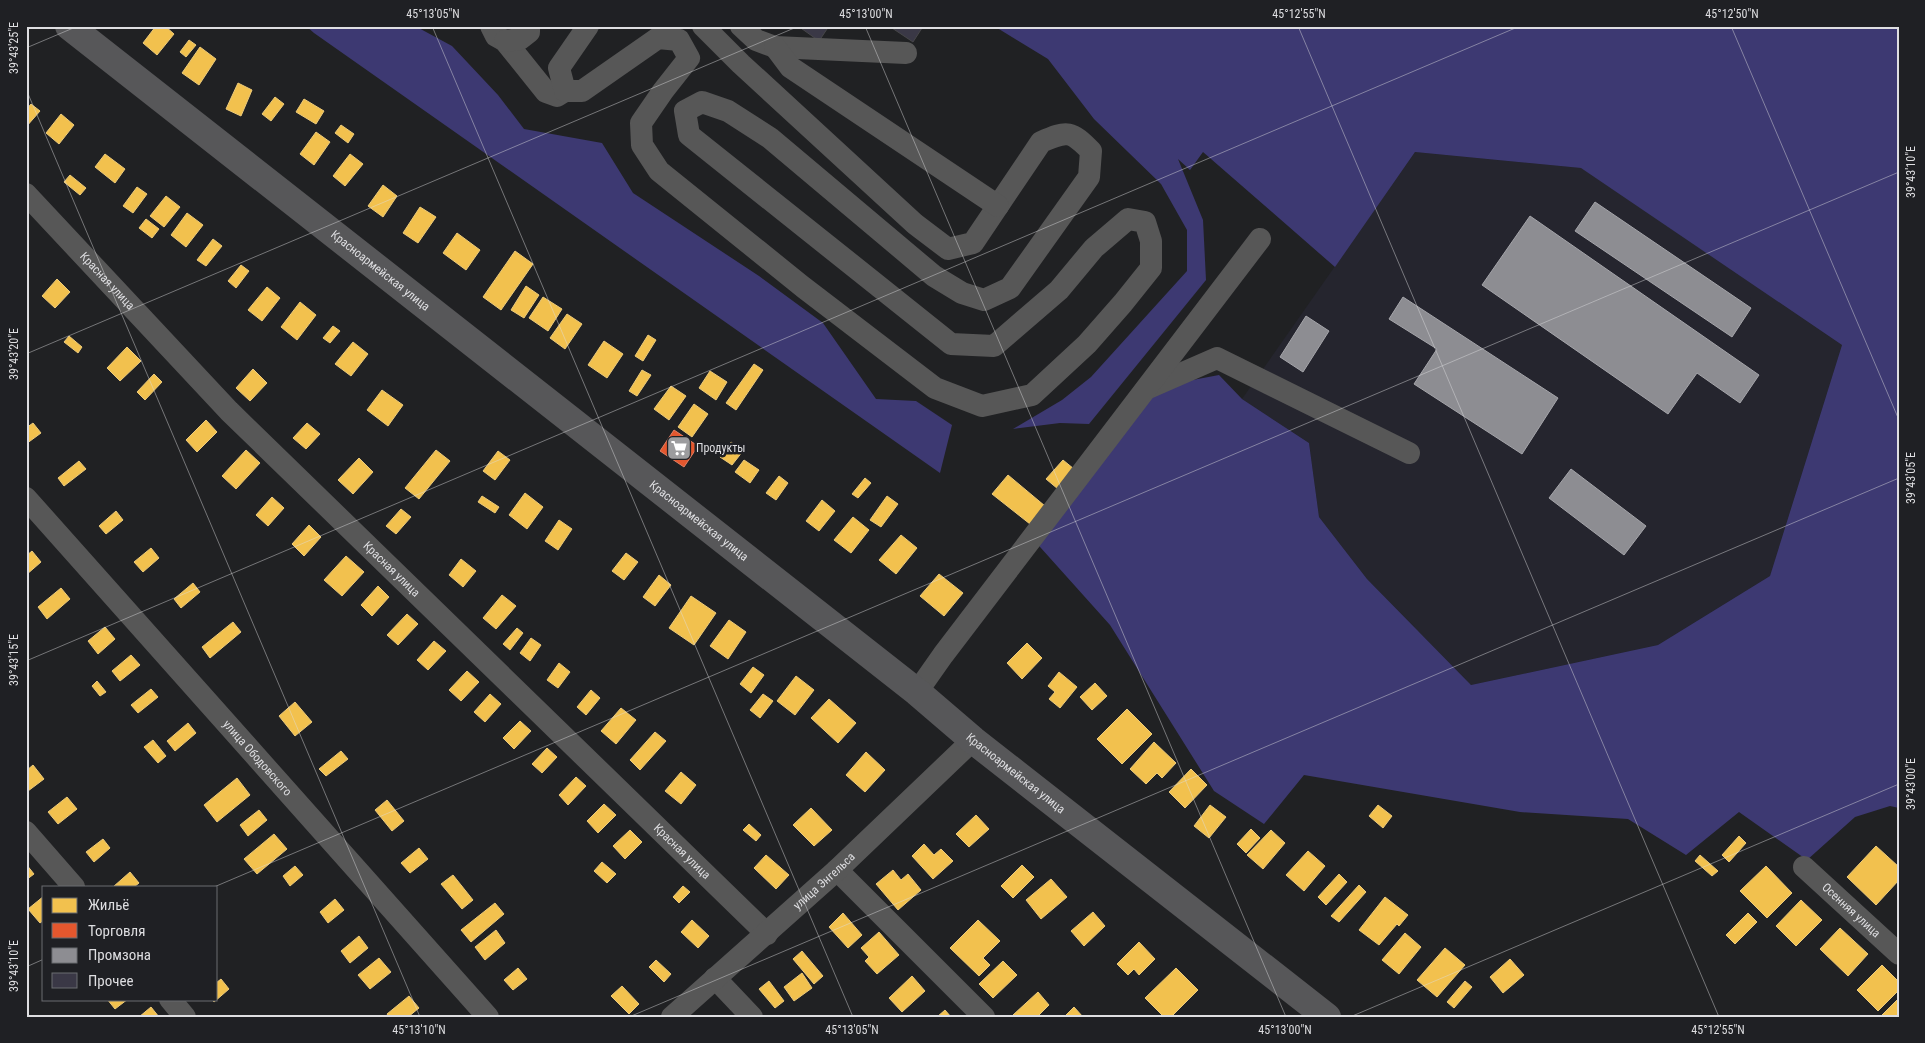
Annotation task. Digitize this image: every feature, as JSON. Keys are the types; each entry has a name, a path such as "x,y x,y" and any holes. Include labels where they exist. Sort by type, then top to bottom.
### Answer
{"main road":[{"name":"Красноармейская улица","path":"69,26 917,692 973,740 1327,1017"}],"street":[{"path":"498,34 520,39 529,32 530,26"},
{"path":"565,91 559,68 588,26"},
{"path":"498,34 546,92 557,96 565,91 582,91 658,38 679,40 689,58 641,122 642,145 659,171 803,287 935,388 982,406 1032,395 1087,344 1124,303 1151,268 1151,240 1145,222 1128,218 1094,248 1058,290 994,346 951,344 689,135 685,111 702,102 728,111 770,138 934,276 962,294 984,300 1010,288 1089,177 1091,151 1076,136 1059,134 1041,142 973,243 948,249 915,224 741,64 703,26"},
{"path":"757,38 790,67 998,206"},
{"path":"741,64 757,38"},
{"path":"757,38 906,53"},
{"name":"Красная улица","path":"26,194 229,411 767,934"},
{"path":"917,692 949,647 1260,239"},
{"path":"1145,389 1217,358 1409,453"},
{"name":"улица Ободовского","path":"26,498 488,1017"},
{"name":"улица Энгельса","path":"672,1017 837,870 973,740"},
{"path":"26,832 73,886"},
{"name":"Осенняя улица","path":"1804,867 1899,954"},
{"path":"837,870 984,1017"},
{"path":"715,978 752,1017"},
{"path":"171,1000 185,1017"}],"shaded area":[{"path":"306,26 415,26 452,46 498,95 524,129 602,143 633,193 759,276 823,323 876,399 916,401 952,425 940,473 314,33"},
{"path":"994,26 1899,26 1899,808 1890,806 1855,817 1807,860 1739,812 1686,855 1628,819 1520,812 1304,775 1264,824 1214,791 1110,625 1032,538 1145,389 1219,375 1242,399 1309,443 1319,517 1367,579 1471,685 1658,645 1770,576 1842,345 1581,168 1415,152 1335,267 1203,152 1190,170 1178,159 1203,220 1206,280 1089,424 1060,423 1013,429 1062,400 1091,377 1187,271 1187,230 1161,184 1094,119 1048,59"},
{"path":"1415,152 1582,168 1842,345 1770,576 1658,645 1471,685 1367,579 1319,517 1309,443 1242,399"}],"building: Жильё":[{"path":"156,26 165,26 174,34 157,55 143,43"},
{"path":"189,40 196,45 186,57 180,52"},
{"path":"200,47 216,59 199,85 182,73"},
{"path":"238,83 252,90 241,116 226,109"},
{"path":"275,97 284,104 271,121 262,114"},
{"path":"304,99 324,111 316,124 296,112"},
{"path":"31,104 40,111 26,127 26,110"},
{"path":"61,114 74,125 59,144 46,133"},
{"path":"341,125 354,134 348,143 335,133"},
{"path":"316,132 330,142 314,165 300,154"},
{"path":"105,154 125,169 115,183 95,167"},
{"path":"350,154 363,164 345,186 333,176"},
{"path":"70,175 86,188 80,195 64,182"},
{"path":"383,185 397,196 383,217 368,206"},
{"path":"137,187 147,194 133,213 123,206"},
{"path":"166,196 180,207 164,227 150,216"},
{"path":"420,207 436,217 418,243 403,233"},
{"path":"187,213 203,225 186,247 171,235"},
{"path":"146,219 159,229 152,238 139,228"},
{"path":"457,233 480,250 466,270 443,253"},
{"path":"213,239 222,246 206,266 197,260"},
{"path":"515,251 533,264 501,310 483,297"},
{"path":"241,265 249,271 236,288 228,281"},
{"path":"57,279 70,292 55,308 42,296"},
{"path":"526,286 539,295 524,318 511,310"},
{"path":"267,287 280,298 262,321 248,310"},
{"path":"543,297 562,309 548,331 529,318"},
{"path":"300,302 316,315 297,340 281,327"},
{"path":"567,314 582,324 565,349 550,338"},
{"path":"333,326 340,331 330,343 323,338"},
{"path":"648,335 656,340 643,361 635,356"},
{"path":"69,336 82,347 78,353 64,342"},
{"path":"604,341 623,354 607,378 588,365"},
{"path":"353,342 368,354 351,376 335,364"},
{"path":"127,347 141,361 120,381 107,368"},
{"path":"754,364 763,370 736,410 726,403"},
{"path":"253,369 267,383 250,401 236,388"},
{"path":"642,370 651,375 637,396 629,391"},
{"path":"710,371 727,382 716,400 699,388"},
{"path":"154,374 162,382 145,400 137,392"},
{"path":"671,386 686,396 669,420 654,409"},
{"path":"382,390 403,405 388,426 367,410"},
{"path":"694,404 708,414 692,437 678,427"},
{"path":"206,420 217,432 197,452 186,440"},
{"path":"33,423 41,433 26,444 26,428"},
{"path":"307,423 320,434 306,449 293,438"},
{"path":"731,442 743,451 732,465 720,457"},
{"path":"246,450 260,463 236,489 222,476"},
{"path":"436,450 450,461 419,499 405,488"},
{"path":"498,451 510,460 495,480 483,471"},
{"path":"359,458 373,472 353,494 338,480"},
{"path":"744,460 759,470 750,483 735,472"},
{"path":"1063,460 1074,469 1058,489 1046,479"},
{"path":"79,461 86,469 64,486 58,478"},
{"path":"1008,475 1045,506 1030,524 992,494"},
{"path":"779,476 788,483 776,500 766,493"},
{"path":"865,478 871,483 858,498 852,494"},
{"path":"525,493 543,507 527,529 509,515"},
{"path":"482,496 499,507 495,513 478,502"},
{"path":"887,496 898,504 881,527 870,520"},
{"path":"272,497 284,508 268,526 256,515"},
{"path":"822,500 835,511 819,531 806,521"},
{"path":"401,509 411,517 396,534 386,526"},
{"path":"116,511 123,520 106,534 99,526"},
{"path":"853,517 869,530 851,553 834,540"},
{"path":"559,520 572,529 558,550 545,541"},
{"path":"309,525 321,537 304,556 292,544"},
{"path":"901,535 917,548 896,574 879,560"},
{"path":"151,548 159,558 143,572 134,562"},
{"path":"32,551 41,562 26,575 26,556"},
{"path":"626,553 638,562 624,580 612,571"},
{"path":"346,556 364,572 342,596 324,580"},
{"path":"461,559 476,571 463,587 449,575"},
{"path":"939,574 963,593 944,616 920,596"},
{"path":"659,575 671,585 655,606 643,597"},
{"path":"193,583 200,592 181,608 174,599"},
{"path":"378,586 389,597 372,616 361,605"},
{"path":"61,588 70,599 47,619 38,607"},
{"path":"502,595 516,606 496,629 483,618"},
{"path":"691,596 716,613 694,645 669,628"},
{"path":"407,614 418,624 398,645 387,635"},
{"path":"729,620 746,632 728,659 710,646"},
{"path":"233,622 241,632 210,658 202,647"},
{"path":"105,627 115,639 98,654 88,641"},
{"path":"517,628 523,633 510,650 503,644"},
{"path":"531,638 541,645 530,661 520,653"},
{"path":"434,641 446,651 428,670 417,660"},
{"path":"1027,643 1042,658 1022,679 1007,663"},
{"path":"131,655 140,665 120,681 112,671"},
{"path":"559,663 570,672 558,688 547,680"},
{"path":"753,667 764,675 751,693 740,684"},
{"path":"467,671 479,682 461,701 449,690"},
{"path":"1059,672 1077,687 1060,708 1049,699 1055,692 1048,686"},
{"path":"796,676 814,690 795,715 777,701"},
{"path":"97,681 106,692 100,696 92,686"},
{"path":"1095,683 1107,696 1092,710 1080,697"},
{"path":"151,689 158,697 138,713 131,705"},
{"path":"591,690 600,698 586,715 577,707"},
{"path":"490,694 501,704 485,722 474,712"},
{"path":"763,694 773,701 760,718 750,710"},
{"path":"829,699 856,723 838,743 811,718"},
{"path":"295,702 312,722 295,736 279,716"},
{"path":"621,708 636,720 616,744 601,731"},
{"path":"1127,709 1152,734 1122,764 1097,739"},
{"path":"520,721 531,731 514,749 503,738"},
{"path":"188,723 196,733 175,751 167,741"},
{"path":"655,732 666,741 640,770 630,760"},
{"path":"153,740 166,756 158,763 144,747"},
{"path":"1154,742 1176,763 1162,778 1157,773 1146,784 1130,769"},
{"path":"547,748 557,757 542,773 532,764"},
{"path":"341,751 348,759 326,776 319,769"},
{"path":"866,752 885,770 865,792 846,775"},
{"path":"33,765 44,779 28,791 26,789 26,771"},
{"path":"1191,769 1207,785 1185,808 1169,792"},
{"path":"681,772 696,785 681,804 665,791"},
{"path":"576,777 586,786 568,805 559,795"},
{"path":"237,778 250,795 217,822 204,805"},
{"path":"67,797 77,809 58,824 48,812"},
{"path":"387,800 404,821 392,831 375,810"},
{"path":"604,804 616,815 598,833 587,821"},
{"path":"1210,805 1226,817 1209,838 1194,826"},
{"path":"1378,805 1392,816 1383,828 1369,816"},
{"path":"811,808 832,830 814,846 793,825"},
{"path":"259,810 267,820 248,836 240,825"},
{"path":"976,815 989,829 969,847 956,834"},
{"path":"749,824 761,835 756,841 743,830"},
{"path":"1251,829 1260,838 1246,853 1237,844"},
{"path":"630,830 642,842 625,859 613,846"},
{"path":"1271,830 1285,843 1263,869 1247,855"},
{"path":"274,834 287,849 257,874 244,859"},
{"path":"1739,836 1746,843 1729,862 1722,855"},
{"path":"103,839 110,848 94,862 86,852"},
{"path":"924,844 934,855 941,849 953,861 933,879 912,856"},
{"path":"1876,846 1899,867 1899,880 1876,905 1847,877"},
{"path":"419,848 428,859 410,873 401,863"},
{"path":"1308,851 1325,866 1304,891 1286,875"},
{"path":"766,855 789,875 776,889 754,868"},
{"path":"1700,855 1718,871 1712,876 1695,861"},
{"path":"602,862 616,874 607,883 594,871"},
{"path":"26,864 34,874 26,880"},
{"path":"1022,865 1034,877 1013,898 1001,886"},
{"path":"295,866 303,875 290,886 283,876"},
{"path":"1766,866 1792,893 1767,918 1740,891"},
{"path":"893,870 901,880 908,874 921,890 898,910 876,884"},
{"path":"130,872 139,883 135,886 114,886"},
{"path":"1339,874 1347,882 1326,905 1318,897"},
{"path":"453,875 473,900 462,909 441,884"},
{"path":"1051,879 1067,897 1041,919 1026,900"},
{"path":"1359,885 1366,892 1339,922 1331,916"},
{"path":"683,886 690,892 679,903 673,897"},
{"path":"1385,897 1408,915 1399,926 1397,924 1379,945 1359,930"},
{"path":"42,898 42,922 40,923 28,909"},
{"path":"335,899 344,910 328,923 320,912"},
{"path":"1801,900 1822,920 1796,946 1776,926"},
{"path":"495,903 504,914 471,942 461,930"},
{"path":"1093,912 1105,926 1084,946 1071,931"},
{"path":"843,913 862,935 848,948 829,927"},
{"path":"1748,913 1757,922 1735,944 1726,935"},
{"path":"692,920 709,936 698,948 681,932"},
{"path":"978,920 1000,941 983,958 990,965 979,976 950,948"},
{"path":"1840,928 1868,954 1848,976 1820,949"},
{"path":"496,930 505,943 485,960 475,947"},
{"path":"879,932 899,955 877,974 865,961 869,957 861,948"},
{"path":"1405,933 1421,947 1399,974 1382,960"},
{"path":"359,936 368,948 350,963 341,951"},
{"path":"1139,942 1155,959 1139,975 1134,969 1128,975 1117,964"},
{"path":"1445,948 1465,965 1437,997 1417,980"},
{"path":"802,951 823,976 814,984 793,959"},
{"path":"379,958 391,972 370,989 358,975"},
{"path":"1510,959 1524,975 1503,993 1490,977"},
{"path":"656,960 671,974 664,982 649,967"},
{"path":"1003,961 1017,975 993,998 979,984"},
{"path":"1882,965 1899,982 1899,990 1878,1011 1857,990"},
{"path":"518,968 527,979 513,990 504,980"},
{"path":"1176,968 1198,990 1171,1017 1164,1017 1145,998"},
{"path":"802,973 812,988 794,1001 784,987"},
{"path":"912,976 925,991 902,1012 889,998"},
{"path":"221,979 229,989 218,999 218,981"},
{"path":"769,981 784,1001 775,1008 759,989"},
{"path":"1465,981 1472,987 1454,1008 1447,1002"},
{"path":"622,986 639,1004 629,1014 611,996"},
{"path":"1038,992 1049,1005 1037,1017 1014,1017 1013,1015"},
{"path":"409,996 419,1008 408,1017 389,1017 387,1014"},
{"path":"108,1000 127,1000 115,1009"},
{"path":"1897,1000 1899,1001 1899,1017 1880,1017"},
{"path":"151,1007 159,1017 139,1017"},
{"path":"1074,1007 1083,1017 1064,1017"},
{"path":"945,1010 951,1017 937,1017"}],"building: Торговля":[{"name":"Продукты","path":"674,430 698,446 684,467 660,451"}],"building: Промзона":[{"path":"1595,202 1751,308 1732,337 1575,231"},
{"path":"1530,216 1759,375 1740,403 1697,373 1668,414 1482,285"},
{"path":"1403,297 1558,398 1522,454 1414,384 1437,349 1389,319"},
{"path":"1306,316 1329,331 1303,372 1280,357"},
{"path":"1571,469 1646,526 1624,555 1549,498"}],"building: Прочее":[{"path":"798,26 829,26 819,41"},
{"path":"889,26 919,26 922,28 913,42"}],"place":[{"name":"Продукты","path":"679,448"}]}
